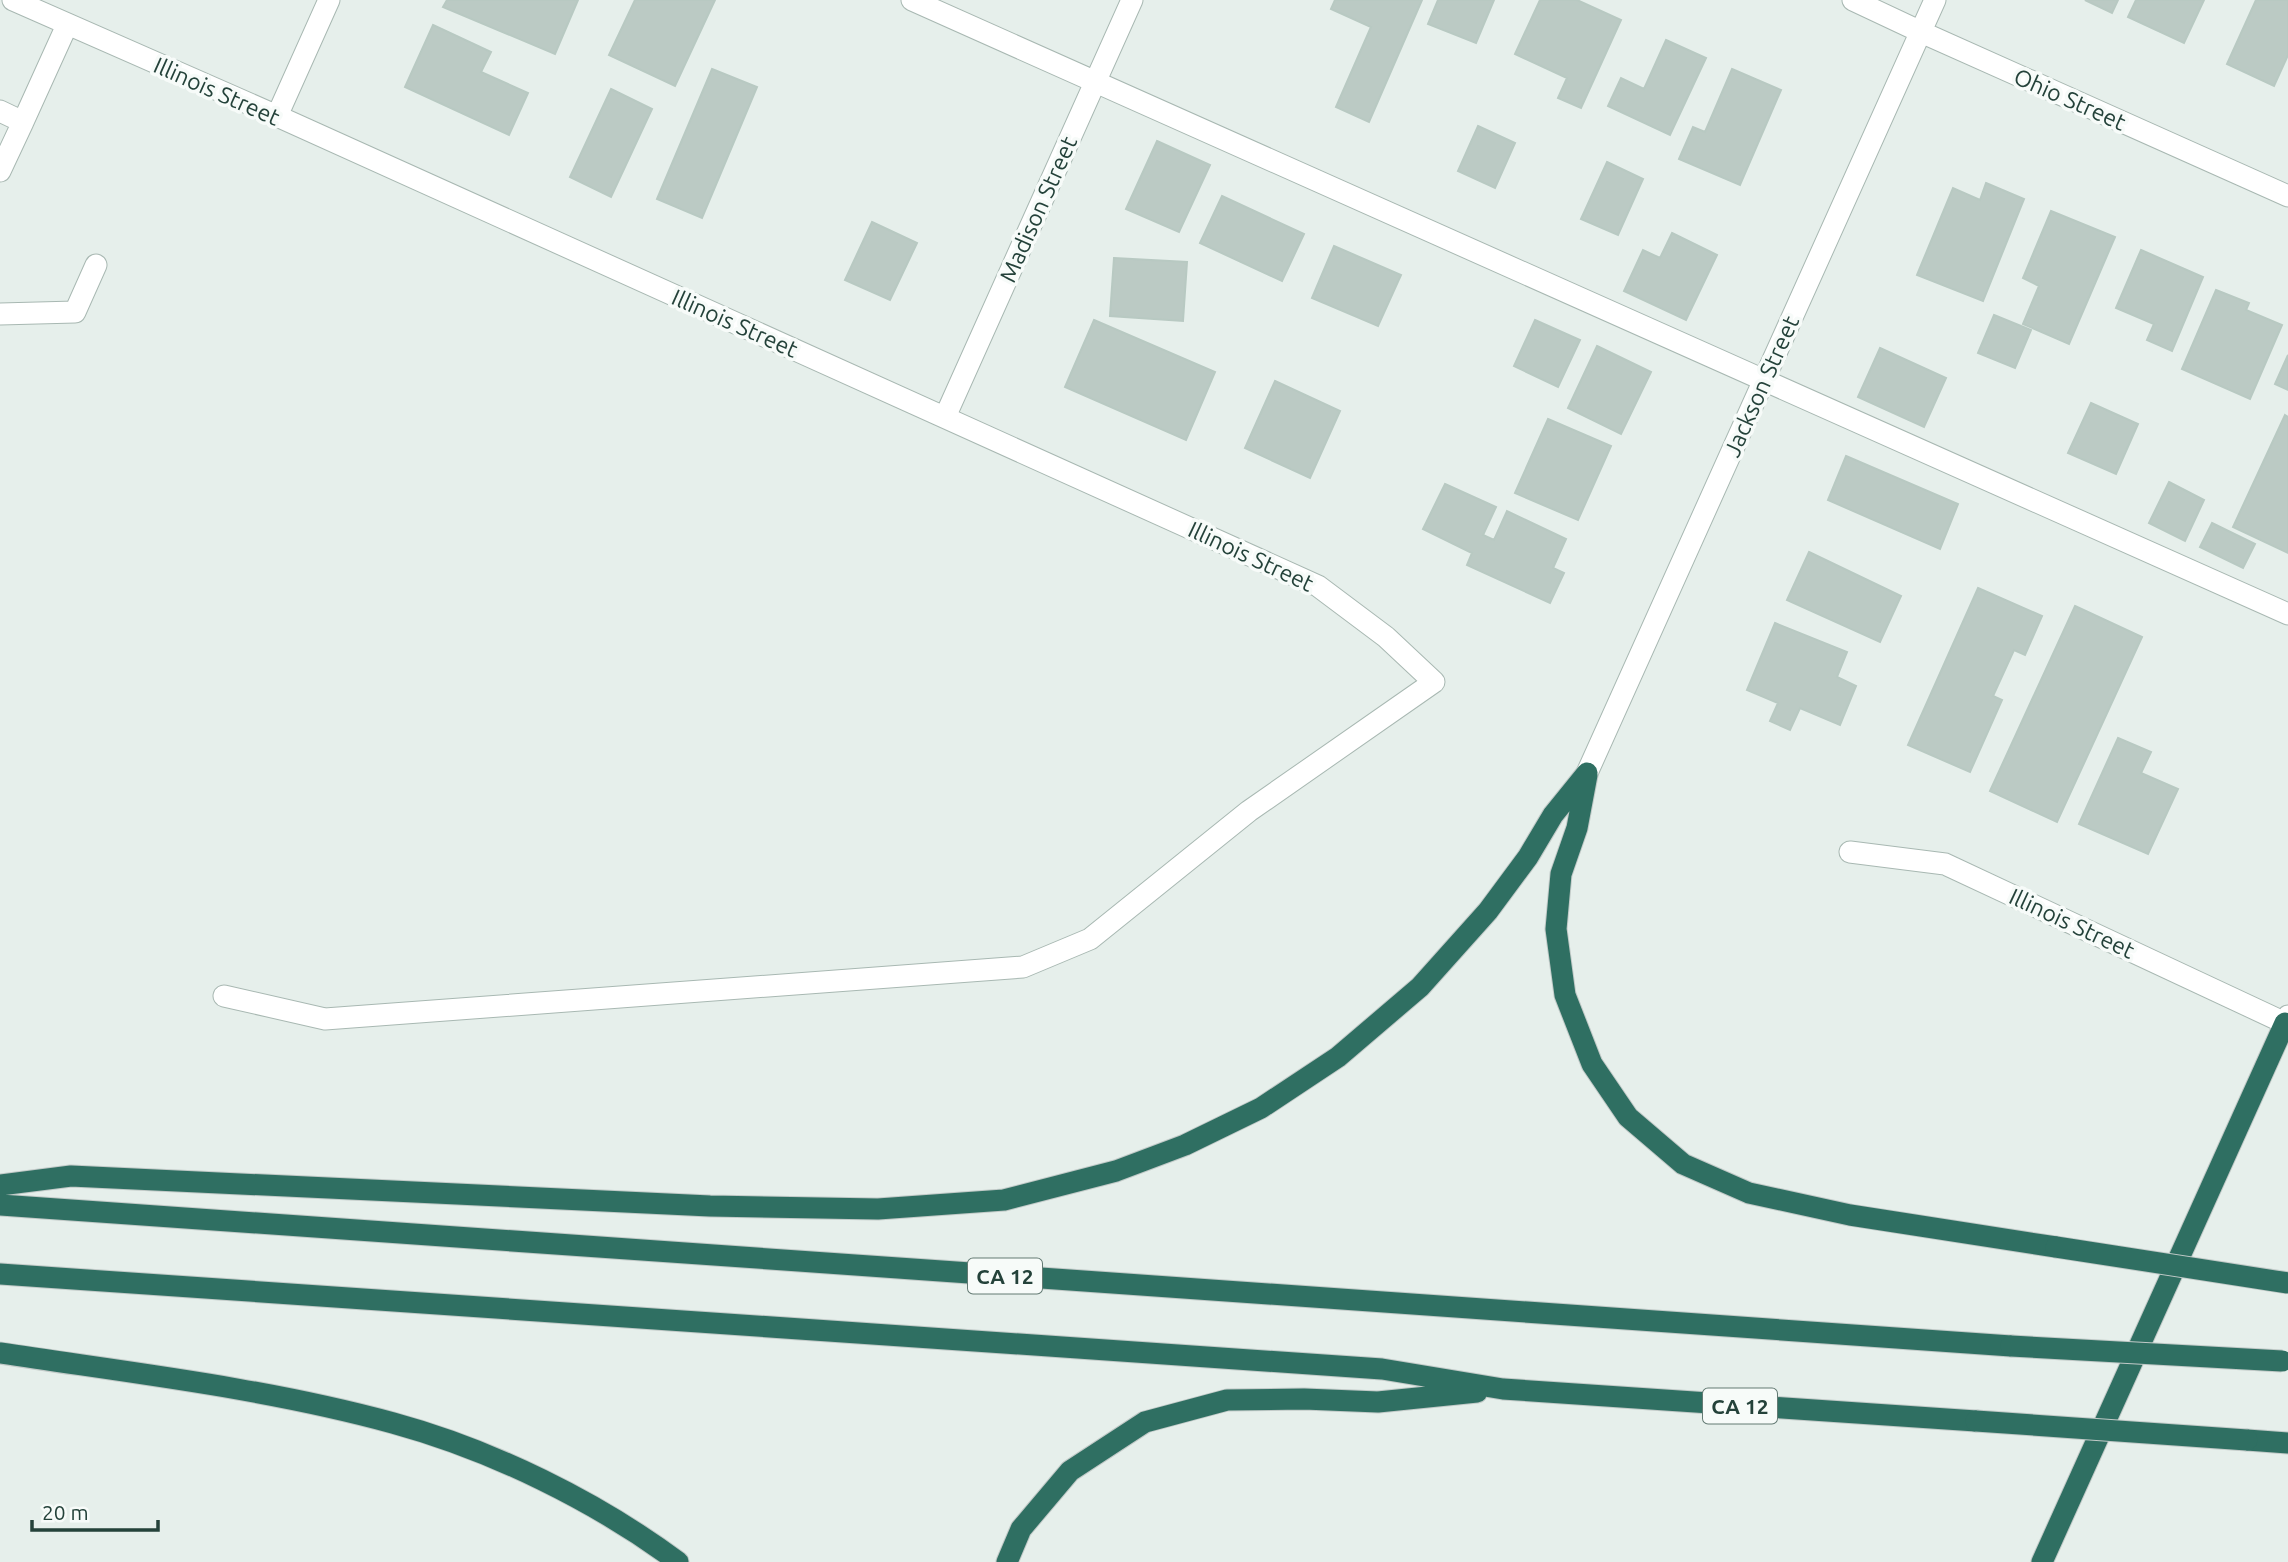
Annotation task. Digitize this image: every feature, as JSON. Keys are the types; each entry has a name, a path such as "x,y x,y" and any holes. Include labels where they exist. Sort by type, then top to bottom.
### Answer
{"highway":[{"path":"0,1185 71,1176 710,1206 878,1209 1017,1197 1116,1171 1185,1145 1261,1108 1338,1057 1420,987 1488,911 1528,857 1553,815 1587,773"},
{"path":"1587,773 1577,828 1561,873 1556,929 1565,995 1592,1064 1628,1117 1683,1164 1749,1193 1850,1215 2288,1283"},
{"path":"2042,1562 2287,1020"},
{"name":"CA 12","path":"0,1205 2011,1346 2285,1362"},
{"name":"CA 12","path":"0,1274 1382,1370 1503,1389 2288,1443"},
{"path":"0,1353 278,1397 394,1423 487,1455 579,1499 649,1540 678,1562"},
{"path":"1007,1562 1021,1529 1070,1471 1145,1422 1227,1400 1304,1398 1378,1402 1503,1389"}],"street":[{"name":"Illinois Street","path":"13,0 277,116 1318,586 1386,637 1434,682 1249,811 1090,939 1023,967 325,1019 224,996"},
{"path":"277,116 329,0"},
{"path":"912,0 2288,614"},
{"name":"Madison Street","path":"945,417 1132,0"},
{"name":"Ohio Street","path":"1853,0 2288,196"},
{"name":"Jackson Street","path":"1587,773 1935,0"},
{"path":"0,170 67,25"},
{"path":"0,111 23,122"},
{"path":"0,314 75,312 96,265"},
{"name":"Illinois Street","path":"1850,852 1945,864 2287,1020"}],"building":[{"path":"447,0 578,0 555,54 443,7"},
{"path":"635,0 715,0 675,86 609,55"},
{"path":"1335,0 1422,0 1369,122 1336,107 1371,27 1331,9"},
{"path":"1438,0 1494,0 1476,43 1428,24"},
{"path":"1540,0 1577,0 1621,20 1581,108 1558,98 1567,78 1515,54"},
{"path":"2085,0 2118,0 2112,13"},
{"path":"2136,0 2204,0 2184,43 2128,17"},
{"path":"2256,0 2288,0 2288,55 2274,86 2227,64"},
{"path":"433,25 491,52 481,72 528,93 509,135 405,87"},
{"path":"1666,40 1706,58 1670,135 1608,106 1621,78 1644,89"},
{"path":"712,69 757,87 702,218 657,199"},
{"path":"1732,69 1781,90 1740,185 1679,159 1693,127 1705,132"},
{"path":"611,89 652,109 611,197 570,177"},
{"path":"1478,126 1515,143 1495,188 1458,171"},
{"path":"1157,141 1210,165 1179,232 1126,209"},
{"path":"1607,162 1643,179 1618,235 1581,219"},
{"path":"1986,183 2024,199 1983,301 1917,275 1953,188 1980,200"},
{"path":"1222,196 1304,234 1282,281 1200,243"},
{"path":"2051,211 2115,237 2069,344 2023,324 2039,286 2023,278"},
{"path":"872,222 917,243 890,300 845,280"},
{"path":"1672,233 1717,255 1686,320 1624,291 1643,250 1660,258"},
{"path":"1334,246 1401,275 1378,326 1312,298"},
{"path":"2141,250 2203,277 2172,351 2147,340 2154,324 2116,308"},
{"path":"1114,258 1187,262 1183,321 1110,316"},
{"path":"2216,290 2249,303 2246,310 2282,325 2250,399 2182,369"},
{"path":"1994,315 2031,330 2015,368 1978,353"},
{"path":"1094,320 1215,372 1186,440 1065,387"},
{"path":"1535,320 1580,340 1558,387 1514,366"},
{"path":"1597,346 1651,372 1621,434 1568,408"},
{"path":"1880,348 1946,378 1924,427 1858,397"},
{"path":"2288,355 2288,390 2275,384"},
{"path":"1275,381 1340,411 1310,478 1245,448"},
{"path":"2091,403 2138,424 2116,474 2068,453"},
{"path":"2285,415 2288,417 2288,553 2233,527"},
{"path":"1548,419 1611,446 1578,520 1515,493"},
{"path":"1846,456 1958,504 1940,549 1828,500"},
{"path":"2169,482 2204,500 2185,541 2149,523"},
{"path":"1445,484 1496,507 1483,535 1494,540 1507,511 1566,539 1553,568 1564,573 1550,603 1467,565 1472,553 1423,529"},
{"path":"2212,523 2255,544 2243,568 2200,547"},
{"path":"1809,552 1901,596 1880,642 1787,600"},
{"path":"1978,588 2042,616 2025,655 2014,650 1993,696 2002,700 1970,772 1908,745"},
{"path":"2075,606 2142,637 2057,822 1990,791"},
{"path":"1775,623 1847,652 1837,677 1856,686 1840,725 1800,708 1790,730 1770,721 1778,703 1747,690"},
{"path":"2118,738 2151,752 2141,773 2178,789 2148,854 2079,824"}]}
